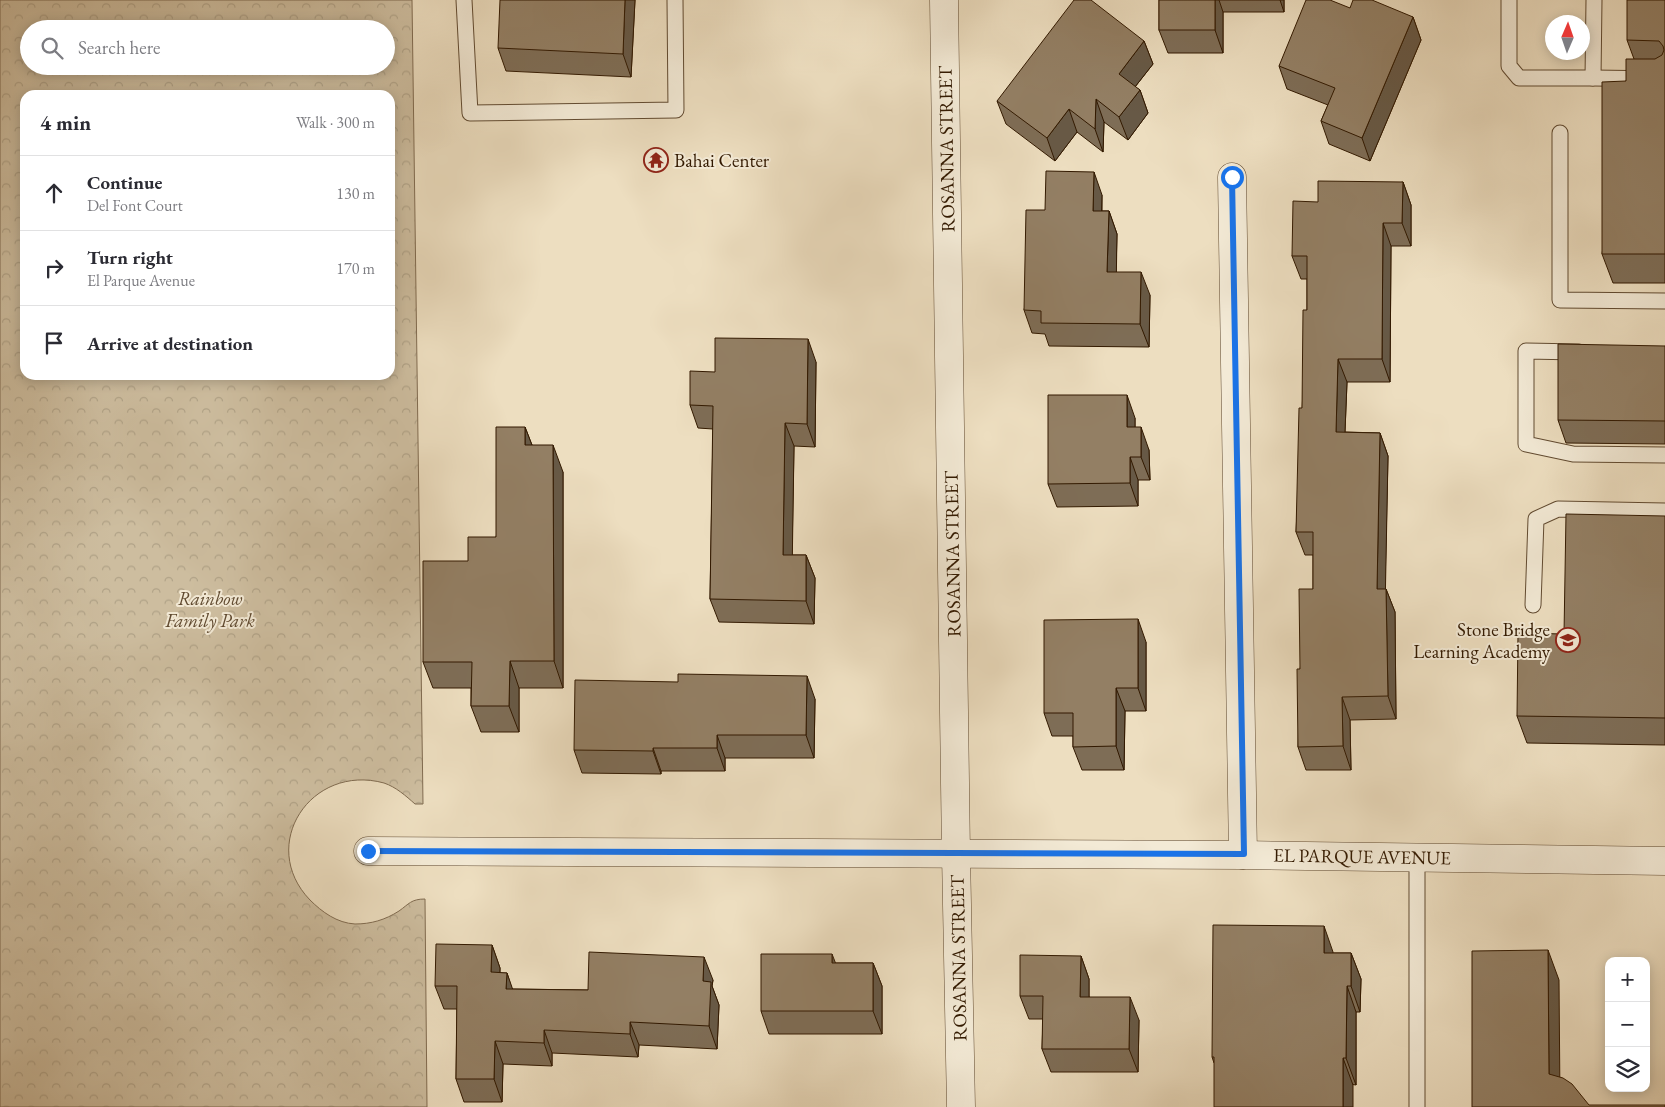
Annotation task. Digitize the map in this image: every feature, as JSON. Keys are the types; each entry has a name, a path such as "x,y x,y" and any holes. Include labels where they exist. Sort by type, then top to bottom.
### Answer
{"street":[{"name":"ROSANNA STREET","path":"944,0 961,1107"},
{"path":"1232,177 1244,854"},
{"name":"EL PARQUE AVENUE","path":"368,851 1244,854 1665,861"}],"lane":[{"path":"464,0 470,113 676,110 675,0"},
{"path":"1509,0 1509,66 1519,78 1665,79"},
{"path":"1593,78 1594,0"},
{"path":"1560,133 1560,300 1665,301"},
{"path":"1596,353 1526,351 1526,444 1573,454 1665,454"},
{"path":"1533,605 1536,519 1558,509 1665,511"},
{"path":"1417,857 1417,1107"}],"green space":[{"name":"Rainbow Family Park","path":"0,0 412,0 423,804 415,804 397,789 384,783 358,780 334,785 315,797 300,813 291,834 289,856 295,878 310,900 325,913 342,922 355,924 378,921 394,914 413,901 425,899 427,1107 0,1107"}],"building":[{"path":"500,0 625,0 623,54 498,48"},
{"path":"1074,0 1091,0 1144,41 1119,74 1140,90 1119,117 1096,99 1095,129 1069,109 1047,138 997,101"},
{"path":"1159,0 1215,0 1215,30 1159,30"},
{"path":"1306,0 1330,0 1350,8 1353,0 1372,0 1413,17 1362,138 1321,121 1335,88 1279,66"},
{"path":"1627,0 1665,0 1665,254 1602,254 1602,82 1626,81 1626,59 1655,59 1662,55 1664,50 1659,41 1627,40"},
{"path":"1046,171 1094,172 1093,211 1109,211 1107,272 1141,272 1140,324 1041,323 1041,311 1024,310 1026,210 1045,210"},
{"path":"1318,181 1403,182 1402,223 1383,223 1382,359 1338,359 1336,432 1380,433 1377,589 1386,589 1388,696 1342,697 1343,746 1298,747 1297,669 1300,669 1299,589 1313,589 1313,532 1296,532 1299,408 1302,408 1303,310 1307,310 1307,256 1292,256 1293,201 1318,202"},
{"path":"715,338 808,339 807,424 785,423 783,555 806,555 806,601 710,599 713,406 690,405 690,371 715,372"},
{"path":"1558,344 1665,346 1665,421 1558,420"},
{"path":"1048,395 1127,395 1127,427 1141,427 1141,457 1130,457 1130,483 1048,484"},
{"path":"496,427 525,427 525,445 553,445 554,661 510,661 509,706 471,706 472,662 423,662 423,561 468,561 468,537 496,537"},
{"path":"1566,514 1665,516 1665,718 1517,716 1518,633 1564,634"},
{"path":"1138,619 1138,688 1116,688 1116,746 1073,747 1073,713 1044,713 1044,620"},
{"path":"678,674 807,676 806,735 717,735 717,748 653,748 653,751 574,750 575,680 678,682"},
{"path":"1213,925 1324,926 1324,953 1351,953 1351,986 1347,986 1346,1058 1343,1058 1343,1107 1214,1107 1214,1057 1212,1057"},
{"path":"436,944 492,945 491,972 507,973 506,989 588,990 589,952 704,957 703,981 711,982 709,1026 630,1022 630,1034 544,1030 544,1043 495,1041 494,1079 456,1079 457,986 435,986"},
{"path":"1548,950 1549,1074 1563,1078 1572,1084 1589,1105 1665,1105 1665,1107 1472,1107 1472,951"},
{"path":"761,954 832,954 832,963 873,963 873,1011 761,1011"},
{"path":"1020,955 1081,956 1080,997 1130,997 1129,1049 1042,1049 1043,996 1020,996"}],"place":[{"name":"Bahai Center","path":"656,160"},
{"name":"Stone Bridge Learning Academy","path":"1568,640"}],"route":[{"path":"368,851 1244,854 1232,177"}]}
